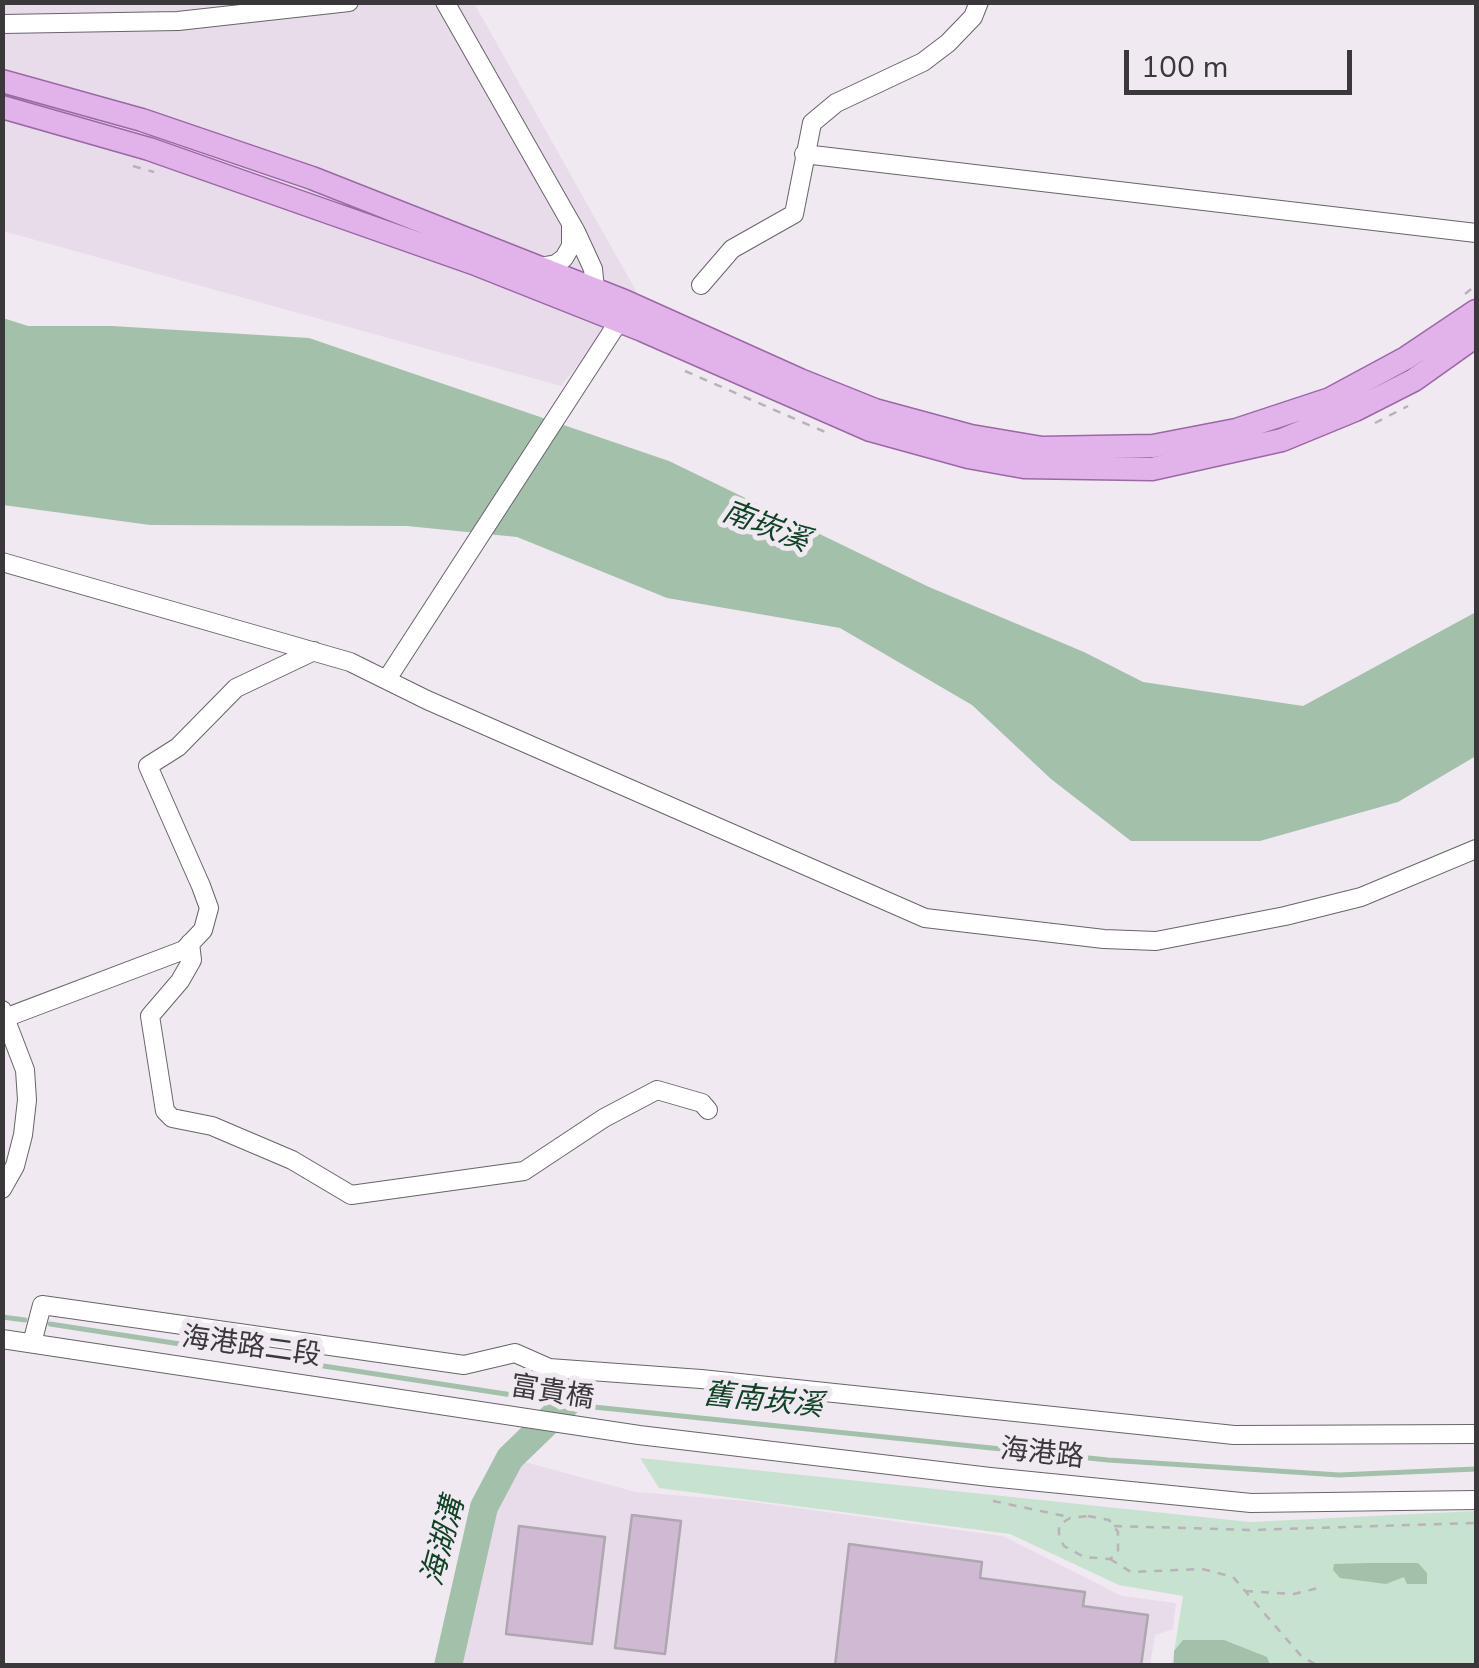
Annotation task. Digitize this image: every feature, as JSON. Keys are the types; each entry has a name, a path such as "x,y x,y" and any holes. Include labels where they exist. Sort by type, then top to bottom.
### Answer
{"main road":[{"path":"2,81 142,120 312,178 594,289 622,311 870,430 968,456 1046,469 1152,469 1282,440 1414,380 1476,336"},
{"path":"2,107 149,149 622,311 875,410 970,436 1042,448 1153,446 1236,430 1330,399 1406,358 1466,307"}],"street":[{"path":"2,24 178,21 349,2"},
{"path":"445,2 572,225 592,269 594,289"},
{"path":"702,285 732,249 794,214 812,123 836,103 923,62 973,18 979,2"},
{"path":"804,154 1476,233"},
{"path":"540,268 564,258 571,246 572,225"},
{"path":"386,680 622,311"},
{"path":"2,562 350,662 925,918 1104,939 1156,941 1362,897 1476,849"},
{"path":"2,1189 19,1150 27,1100 25,1070 4,1016 184,950 203,930 209,908 148,766 178,747 236,688 314,651"},
{"path":"190,943 192,960 150,1016 164,1111 172,1118 212,1126 292,1160 351,1195 524,1171 604,1118 657,1090 702,1103 708,1110"},
{"path":"32,1344 42,1305 464,1365 515,1354 549,1368 1234,1435 1476,1434"},
{"name":"海港路二段","path":"2,1339 492,1412"},
{"name":"富貴橋","path":"492,1412 604,1430"},
{"name":"海港路","path":"604,1430 971,1475 1251,1503 1476,1500"}],"path":[{"path":"1466,307 1476,285"},
{"path":"992,1501 1070,1518 1109,1520 1120,1540 1118,1552 1110,1559"},
{"path":"1070,1518 1059,1525 1059,1535 1064,1546 1084,1557 1110,1559 1131,1572 1202,1569 1233,1577 1302,1657 1319,1666"},
{"path":"1114,1526 1254,1530 1476,1523"},
{"path":"1245,1591 1294,1594 1318,1588"}],"shaded area":[{"path":"3,3 474,3 644,305 604,333 561,386 3,231"},
{"path":"510,1458 636,1492 746,1501 1003,1536 1122,1596 1176,1603 1173,1629 1155,1635 1150,1665 448,1666 484,1507"},
{"path":"640,1458 1250,1522 1476,1511 1476,1665 1172,1665 1183,1596 1119,1585 1010,1534 659,1488"}],"water":[{"name":"南崁溪","path":"3,318 28,326 112,326 309,338 669,461 929,587 1084,652 1143,682 1303,706 1476,612 1476,756 1398,802 1260,841 1131,841 1051,779 972,705 840,628 667,598 517,537 407,526 150,525 3,505"},
{"path":"1418,1563 1427,1573 1427,1584 1407,1584 1404,1577 1386,1584 1340,1578 1333,1570 1334,1564"},
{"path":"1183,1640 1224,1640 1267,1657 1270,1665 1174,1665 1174,1651"}],"building":[{"path":"632,1515 681,1521 665,1654 615,1648"},
{"path":"519,1526 605,1537 592,1644 506,1634"},
{"path":"849,1544 982,1562 980,1578 1085,1592 1083,1606 1148,1615 1141,1666 835,1666"}],"waterway":[{"name":"舊南崁溪","path":"2,1317 25,1320"},
{"name":"舊南崁溪","path":"50,1324 584,1406 1108,1460 1339,1475 1476,1469"},
{"name":"海湖溝","path":"448,1666 484,1507 510,1458 567,1403"}]}
